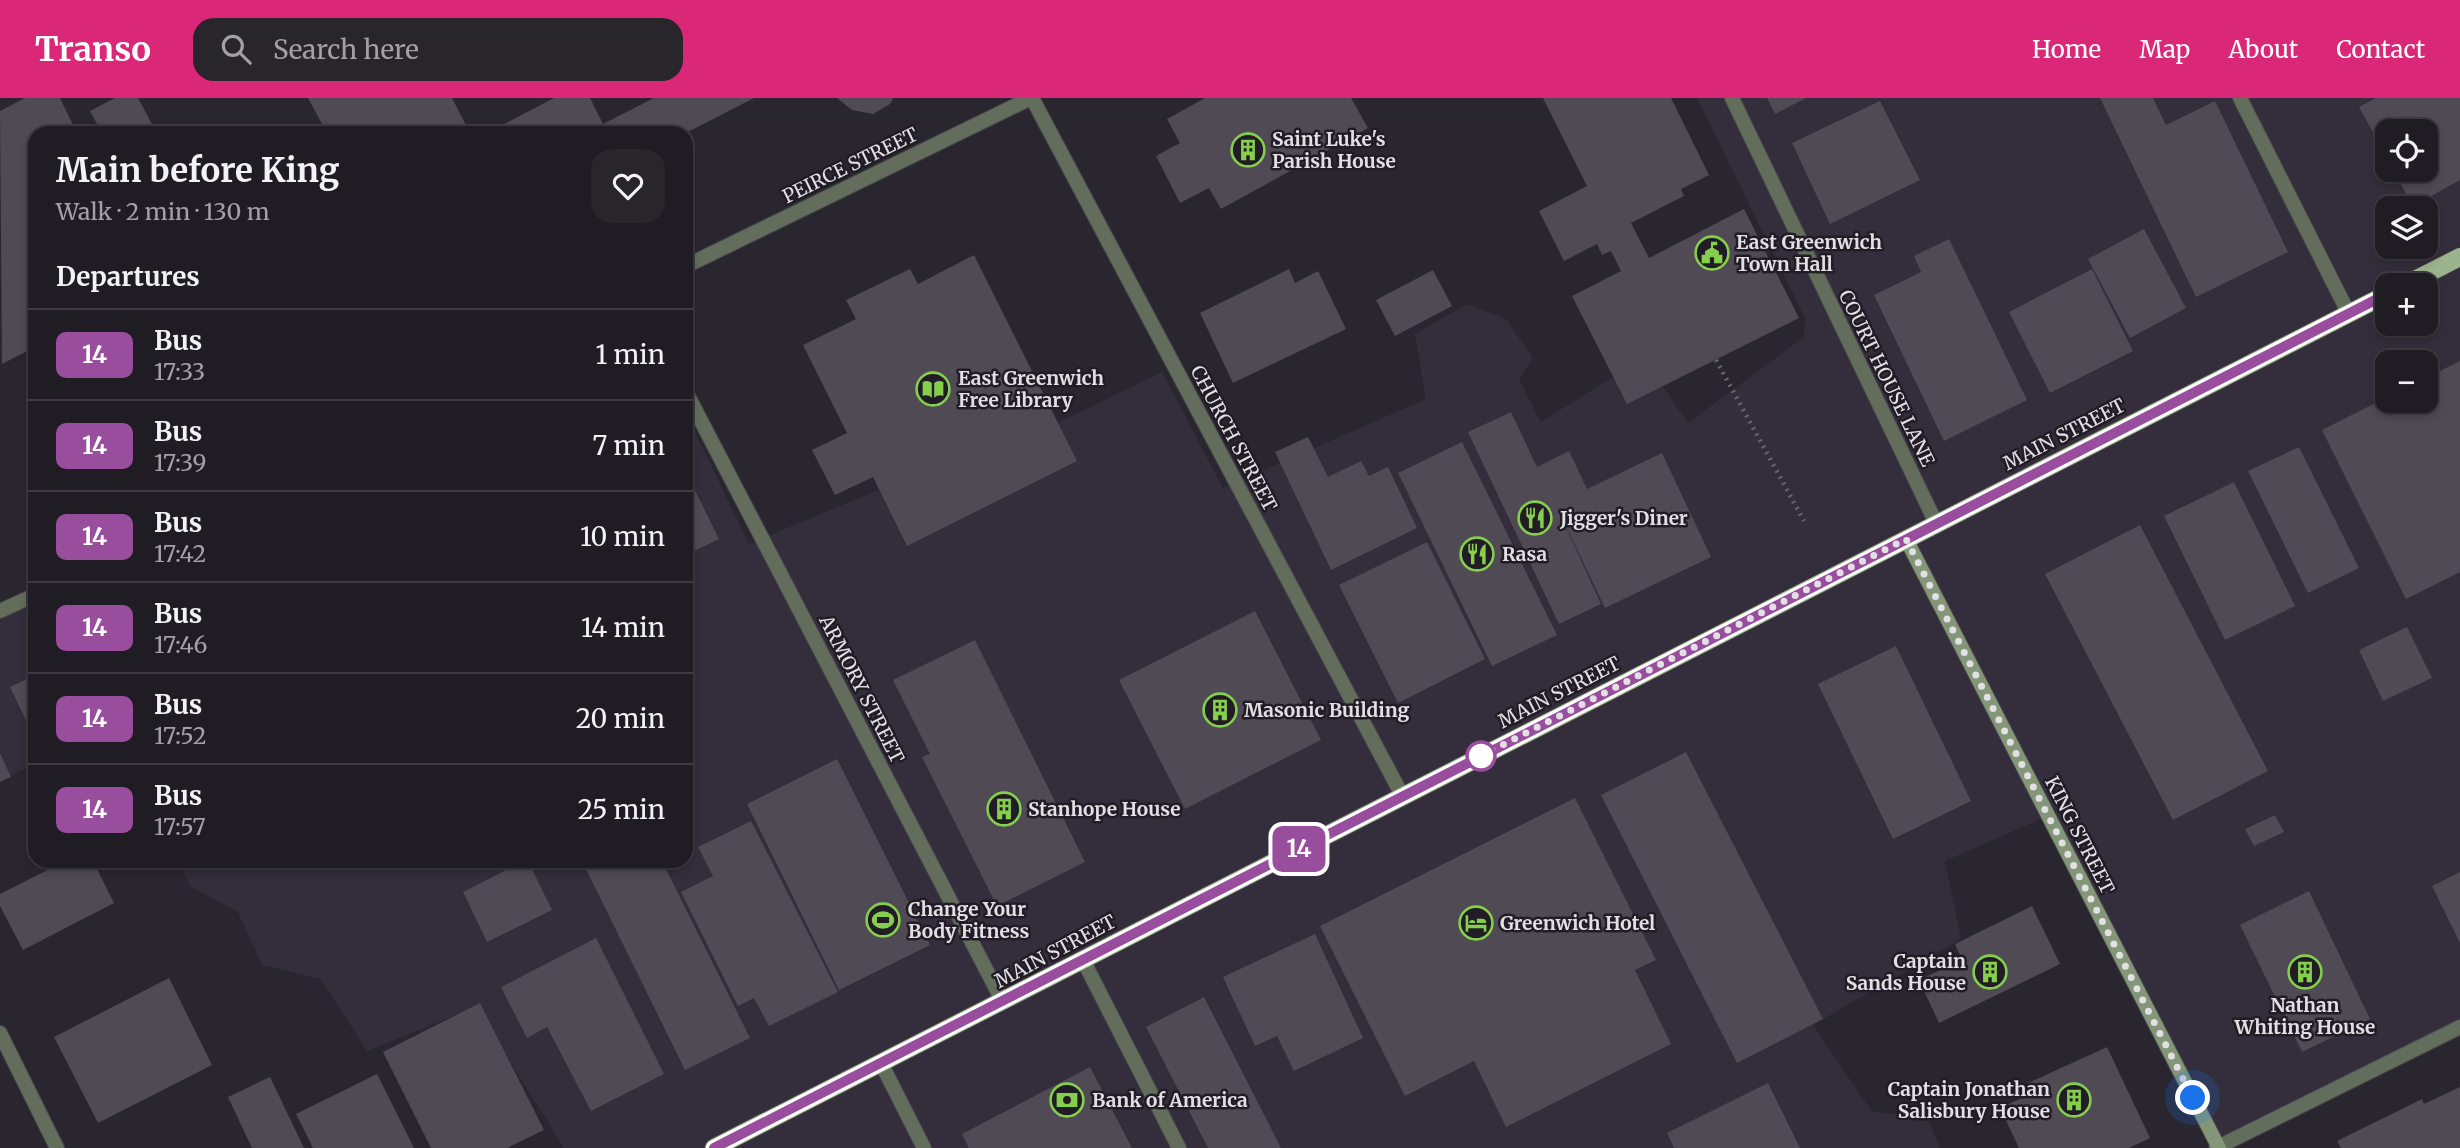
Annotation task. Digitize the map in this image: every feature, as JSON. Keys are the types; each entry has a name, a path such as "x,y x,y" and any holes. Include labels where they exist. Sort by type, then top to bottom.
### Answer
{"main road":[{"path":"2429,273 2460,257"},
{"name":"MAIN STREET","path":"714,1148 882,1065 1178,909 1403,797 2375,300"}],"street":[{"name":"PEIRCE STREET","path":"693,263 1031,98"},
{"name":"CHURCH STREET","path":"1031,98 1403,797"},
{"name":"COURT HOUSE LANE","path":"1732,98 1936,523"},
{"path":"2240,98 2349,314"},
{"name":"ARMORY STREET","path":"693,405 1003,1002"},
{"name":"KING STREET","path":"1906,539 2217,1148"},
{"path":"0,611 28,597"},
{"path":"1083,960 1179,1148"},
{"path":"2217,1148 2460,1027"},
{"path":"0,1033 57,1148"},
{"path":"882,1065 924,1148"}],"path":[{"path":"1716,360 1804,521"}],"shaded area":[{"path":"1697,98 2460,98 2460,1023 2223,1140 2208,1129 2050,815 1945,861 1961,939 1813,1025 1872,1112 1927,1117 1940,1148 564,1148 476,1007 367,1051 321,979 262,965 238,912 190,886 182,868 693,868 693,428 749,544 876,491 917,492 1162,372 1223,488 1426,399 1415,334 1467,304 1506,319 1533,358 1519,379 1541,422 1643,358 1688,423 1804,337 1805,318"},
{"path":"28,589 28,769 0,780 0,603"}],"building":[{"path":"25,98 60,98 74,126 28,126 28,351 2,364 0,111"},
{"path":"115,98 138,98 152,124 98,126 90,111"},
{"path":"308,98 452,98 466,126 323,126"},
{"path":"554,98 590,98 603,124 654,98 754,98 693,129 693,126 500,126"},
{"path":"837,98 893,98 890,104 873,114 852,110"},
{"name":"Saint Luke's Parish House","path":"1205,98 1351,98 1368,128 1221,209 1209,188 1180,203 1156,156 1180,143 1167,119"},
{"name":"East Greenwich Town Hall","path":"1543,98 1671,98 1709,175 1681,189 1684,196 1631,223 1649,258 1744,209 1799,318 1627,404 1572,296 1621,271 1611,251 1602,255 1597,244 1564,261 1539,211 1587,186"},
{"path":"1767,98 1806,98 1775,114"},
{"path":"2100,98 2153,98 2166,125 2215,101 2288,252 2196,297"},
{"path":"2376,98 2460,98 2460,180 2431,196 2407,196 2400,182 2438,182 2438,119 2375,119 2375,136 2359,107"},
{"path":"1880,101 1920,180 1830,224 1792,143"},
{"path":"2144,229 2186,308 2130,338 2088,259"},
{"path":"1949,239 2027,400 1944,441 1874,295 1921,272 1914,256"},
{"name":"East Greenwich Free Library","path":"974,255 1077,461 907,546 873,477 835,495 812,450 847,433 803,345 856,319 846,300 910,269 918,284"},
{"path":"1289,269 1295,283 1318,271 1346,329 1233,383 1200,313"},
{"path":"2092,269 2133,351 2050,393 2009,312"},
{"path":"1433,270 1452,306 1395,336 1376,300"},
{"path":"2460,361 2460,572 2406,599 2322,430 2375,403 2375,413 2438,413 2438,372"},
{"path":"1511,412 1537,467 1569,451 1587,489 1662,453 1711,557 1605,608 1554,501 1601,604 1559,624 1468,432"},
{"path":"1308,437 1328,477 1361,461 1369,476 1388,467 1417,528 1331,570 1275,452"},
{"name":"Rasa","path":"1462,442 1557,635 1492,666 1398,473"},
{"path":"2299,447 2359,568 2308,593 2248,471"},
{"path":"2234,482 2295,606 2225,640 2164,516"},
{"path":"693,486 719,539 693,552"},
{"path":"2140,525 2268,771 2173,820 2045,574"},
{"path":"1427,542 1485,659 1398,703 1339,585"},
{"name":"Masonic Building","path":"1255,611 1321,740 1185,809 1119,680"},
{"path":"2407,627 2432,678 2383,701 2359,650"},
{"name":"Stanhope House","path":"975,640 1085,862 997,906 922,757 930,754 893,680"},
{"path":"1896,646 1971,801 1893,839 1818,684"},
{"path":"28,678 28,724 10,687"},
{"path":"1686,752 1823,1019 1737,1063 1601,795"},
{"path":"0,753 11,777 0,782"},
{"path":"837,759 930,945 839,990 747,804"},
{"path":"1575,798 1656,960 1635,970 1671,1044 1506,1127 1474,1061 1405,1096 1320,926"},
{"path":"2275,815 2284,832 2254,846 2245,829"},
{"path":"751,821 838,992 769,1026 754,998 738,1006 681,892 713,876 698,847"},
{"path":"51,868 96,868 114,903 23,950 0,906 0,894"},
{"path":"510,868 531,868 552,910 487,942 463,892"},
{"path":"585,868 665,868 750,1038 685,1070"},
{"path":"2460,872 2460,943 2432,886"},
{"name":"Nathan Whiting House","path":"2309,891 2370,1019 2302,1052 2240,925"},
{"name":"Captain Sands House","path":"2032,906 2060,964 1939,1023 1919,980 1962,960 1955,944"},
{"path":"1315,934 1363,1038 1294,1071 1277,1036 1255,1046 1223,977"},
{"path":"596,938 664,1074 591,1111 547,1027 527,1038 501,987"},
{"path":"169,978 212,1065 98,1123 54,1037"},
{"path":"1204,997 1281,1148 1208,1148 1146,1027"},
{"path":"480,1003 544,1130 507,1148 431,1148 383,1052"},
{"name":"Captain Jonathan Salisbury House","path":"2107,1047 2150,1138 2129,1148 2019,1148 2000,1108 2033,1093 2028,1083"},
{"name":"Bank of America","path":"1090,1067 1132,1148 969,1148 962,1134"},
{"path":"377,1074 414,1148 313,1148 296,1114"},
{"path":"270,1077 304,1148 252,1148 228,1097"},
{"path":"1768,1083 1800,1148 1674,1148 1667,1133"},
{"path":"2460,1087 2460,1148 2341,1148 2337,1141 2422,1099 2424,1104"}],"bus line":[{"name":"14","path":"714,1148 882,1065 1178,909 1403,797 2375,300"}],"place":[{"name":"Saint Luke's Parish House","path":"1248,150"},
{"name":"East Greenwich Town Hall","path":"1712,253"},
{"name":"East Greenwich Free Library","path":"933,389"},
{"name":"Jigger's Diner","path":"1535,518"},
{"name":"Rasa","path":"1477,554"},
{"name":"Masonic Building","path":"1220,710"},
{"name":"Stanhope House","path":"1004,809"},
{"name":"Change Your Body Fitness","path":"883,920"},
{"name":"Greenwich Hotel","path":"1476,923"},
{"name":"Captain Sands House","path":"1990,972"},
{"name":"Nathan Whiting House","path":"2305,972"},
{"name":"Bank of America","path":"1067,1100"},
{"name":"Captain Jonathan Salisbury House","path":"2074,1100"}],"route":[{"path":"1481,756 1906,539 2193,1098"}]}
